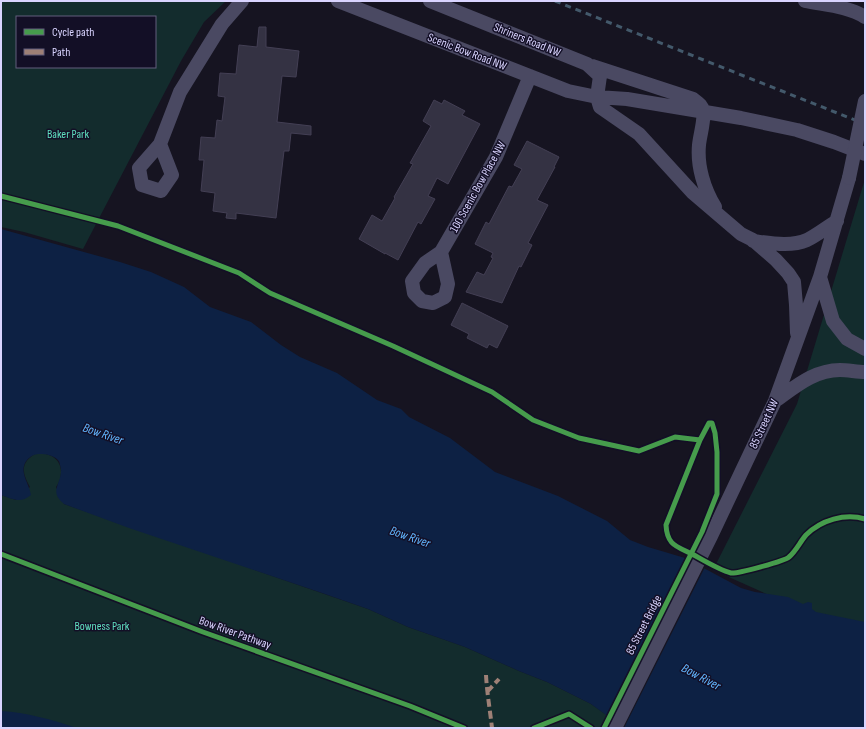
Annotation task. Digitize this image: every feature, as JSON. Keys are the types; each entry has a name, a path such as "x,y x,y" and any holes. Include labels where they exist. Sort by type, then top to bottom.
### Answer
{"street":[{"path":"160,144 180,92 222,24 242,1"},
{"name":"Scenic Bow Road NW","path":"338,1 568,91 597,97 627,99 741,118 797,130 865,154"},
{"name":"Shriners Road NW","path":"430,1 587,64 600,76 597,97"},
{"path":"805,1 843,8 865,17"},
{"path":"587,64 693,99 702,106 704,112 699,146 701,169 707,193 719,215"},
{"name":"100 Scenic Bow Place NW","path":"441,252 496,158 530,76"},
{"path":"597,97 600,107 639,134 693,193 741,234 753,240 776,260 788,273 794,282 797,341"},
{"name":"85 Street NW","path":"615,728 711,536 775,401 820,277 849,178 865,101"},
{"path":"753,240 773,244 795,243 806,240 836,221"},
{"path":"820,277 833,321 848,339 865,349"},
{"path":"775,401 802,382 823,372 840,370 865,372"}],"green space":[{"name":"Baker Park","path":"1,1 226,1 204,22 181,61 83,249 1,227"},
{"path":"865,179 865,638 713,570 797,404"},
{"name":"Bowness Park","path":"35,454 44,454 54,457 59,464 61,473 59,483 56,487 64,504 368,609 408,627 465,647 547,682 591,704 625,728 1,728 1,495 16,500 30,487 25,477 24,469 27,461"}],"water":[{"name":"Bow River","path":"1,229 120,262 151,272 184,287 210,307 251,322 281,345 300,357 337,373 377,400 401,409 409,417 450,438 495,472 558,496 607,521 630,540 685,558 741,588 755,592 788,597 803,604 808,602 812,603 812,609 816,612 865,622 865,728 624,728 591,704 547,682 465,647 408,627 368,609 129,528 64,504 59,499 56,491 61,474 60,464 56,458 52,456 38,454 31,456 27,460 24,473 31,495 20,500 1,495"},
{"path":"1,711 49,719 77,728 1,727"}],"pier":[{"path":"686,557 705,567 624,728 620,728 606,718"}],"building":[{"path":"259,27 266,27 266,47 299,51 296,77 282,76 277,122 311,126 311,135 291,133 289,151 284,151 276,218 236,213 236,219 226,218 227,213 213,211 215,193 201,191 204,160 199,160 201,137 215,138 217,120 222,121 225,97 218,96 220,73 236,74 239,45 257,47"},
{"path":"434,100 442,104 444,100 465,111 462,115 480,124 448,184 437,178 428,196 435,199 421,224 418,222 398,260 359,239 372,215 382,221 395,198 394,197 413,164 410,163 431,126 423,121"},
{"path":"527,141 559,157 537,200 548,205 528,243 532,245 521,267 519,266 502,303 466,292 477,272 484,275 493,258 491,257 493,253 475,244 486,222 489,224 509,186 512,187 522,169 514,165"},
{"path":"462,303 508,326 497,348 489,344 487,348 467,338 469,334 451,325"}],"railway":[{"path":"555,1 865,124"}],"marked path":[{"path":"486,675 492,728"},
{"path":"487,692 499,679"}],"cycle path":[{"path":"1,196 118,226 239,273 270,293 393,346 492,392 533,420 579,438 639,451 675,437 700,440"},
{"name":"85 Street Bridge","path":"604,728 702,532 717,494 717,452 715,433 712,423 709,423 700,440 666,525 668,537 677,547 686,551 692,554 721,570 735,573 786,559 794,552 806,535 819,525 826,522 841,517 857,517 865,519"},
{"name":"Bow River Pathway","path":"1,554 203,632 410,706 464,728"},
{"path":"534,728 569,714 591,728"}]}
